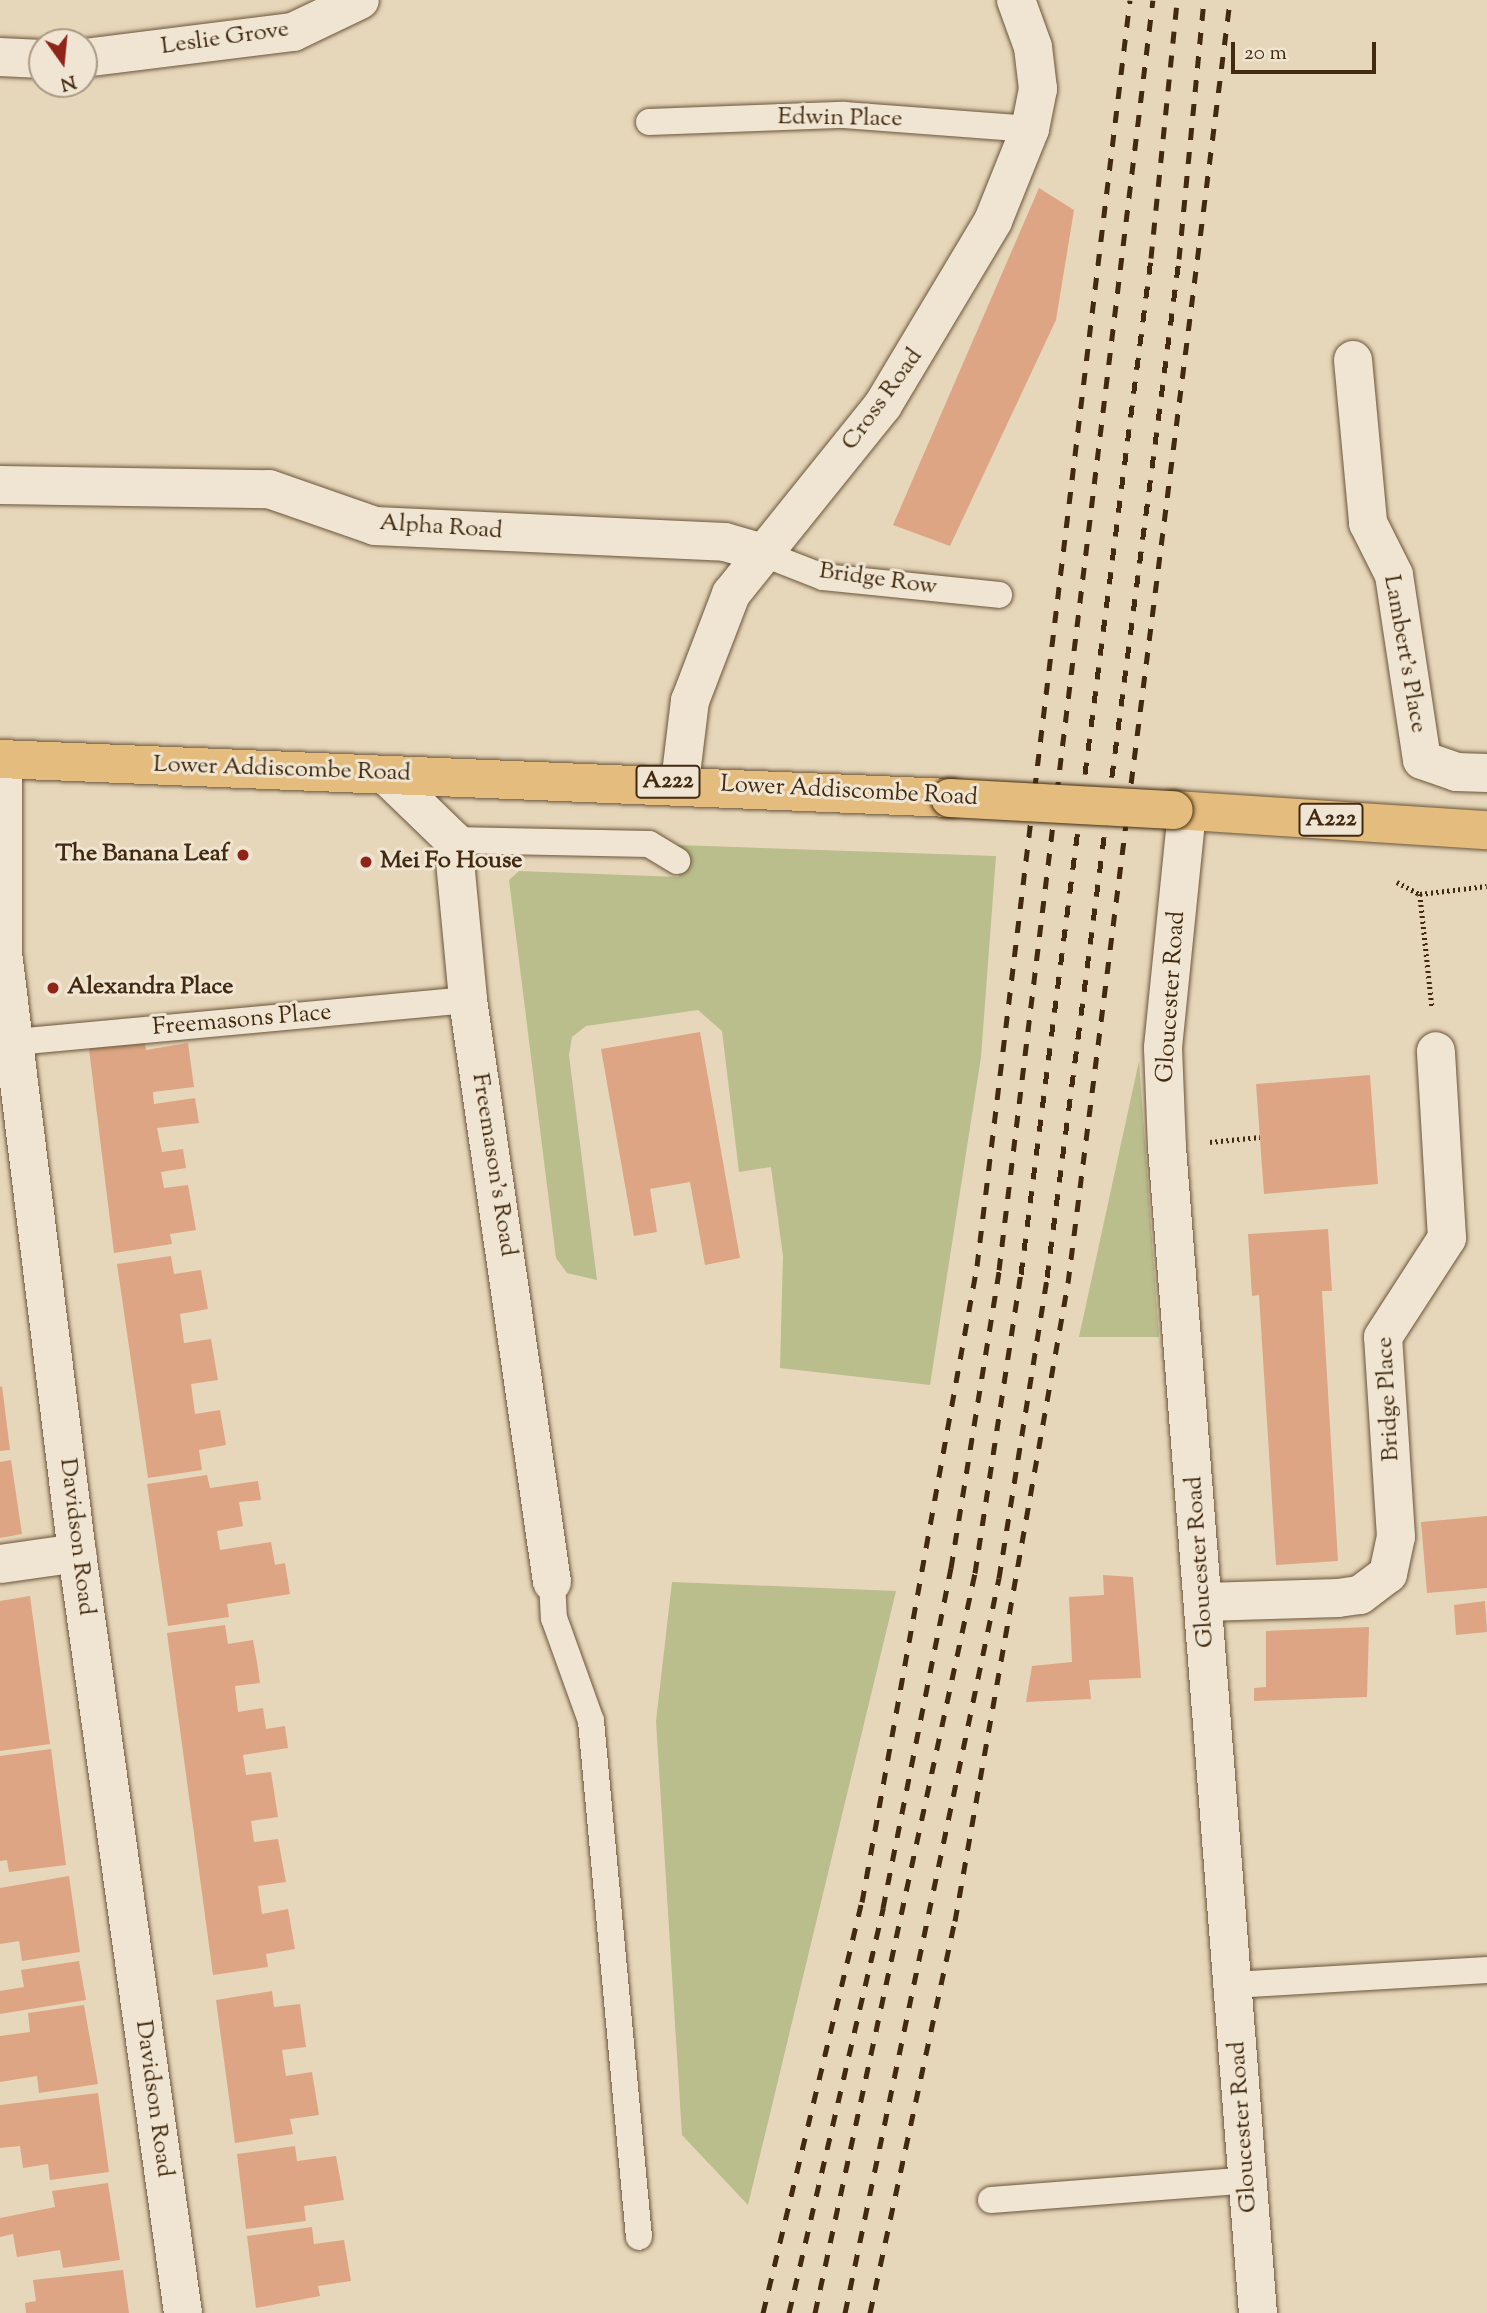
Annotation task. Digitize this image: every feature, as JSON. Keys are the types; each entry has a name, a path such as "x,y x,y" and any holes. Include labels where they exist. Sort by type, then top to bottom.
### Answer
{"main road":[{"name":"Lower Addiscombe Road","path":"2,759 387,775 680,782 1487,830"}],"street":[{"name":"Leslie Grove","path":"98,56 293,32 360,0"},
{"name":"Cross Road","path":"680,782 701,664 731,594 759,552 913,362 993,221 1030,129 1037,65 1016,0"},
{"path":"0,57 28,58"},
{"name":"Lambert's Place","path":"1353,360 1368,523 1394,575 1422,760 1456,772 1487,773"},
{"name":"Alpha Road","path":"0,485 269,489 375,526 725,542 759,552"},
{"name":"Davidson Road","path":"2,759 1,953 15,1042 77,1553 183,2313"},
{"path":"387,775 453,840"},
{"name":"Gloucester Road","path":"1181,811 1163,1048 1258,2313"},
{"name":"Freemason's Road","path":"453,840 468,1000 552,1582"},
{"name":"Bridge Place","path":"1203,1602 1349,1596 1377,1586 1388,1574 1396,1536 1382,1337 1447,1238 1436,1051"},
{"path":"0,1564 77,1553"}],"lane":[{"name":"Edwin Place","path":"649,122 844,115 1030,129"},
{"name":"Bridge Row","path":"759,552 823,577 999,595"},
{"path":"453,840 649,844 677,861"},
{"name":"Freemasons Place","path":"15,1042 468,1000"},
{"path":"552,1582 554,1618 591,1721 639,2236"},
{"path":"1233,1985 1487,1970"},
{"path":"991,2200 1248,2180"}],"path":[{"path":"1397,882 1420,894 1487,886"},
{"path":"1420,894 1436,1051"}],"green space":[{"path":"677,845 996,856 981,1057 930,1385 780,1368 783,1256 771,1167 739,1172 722,1031 698,1010 586,1026 572,1037 569,1055 597,1280 567,1273 556,1258 509,880 519,871 679,877"},
{"path":"1139,1061 1159,1337 1079,1337"},
{"path":"672,1582 896,1591 748,2205 682,2135 656,1721"}],"building":[{"path":"1039,188 1074,210 1056,320 950,546 893,525"},
{"path":"143,1032 146,1050 188,1043 194,1087 153,1092 154,1104 195,1098 199,1123 157,1128 162,1152 183,1149 186,1168 161,1172 164,1188 188,1185 196,1230 170,1234 172,1244 114,1253 88,1041"},
{"path":"700,1032 740,1258 705,1265 690,1182 650,1189 657,1232 634,1236 601,1049"},
{"path":"1370,1075 1378,1184 1264,1194 1256,1084"},
{"path":"1328,1229 1332,1291 1322,1291 1338,1561 1276,1565 1259,1295 1252,1296 1248,1234"},
{"path":"171,1256 174,1274 201,1270 208,1309 180,1314 184,1343 211,1339 218,1380 191,1384 195,1414 220,1410 226,1445 199,1450 202,1470 148,1478 117,1264"},
{"path":"2,1386 10,1450 0,1451 0,1387"},
{"path":"11,1460 22,1534 0,1538 0,1462"},
{"path":"207,1475 210,1488 258,1481 261,1500 239,1502 243,1526 217,1531 220,1550 271,1542 275,1565 285,1563 290,1594 227,1604 229,1617 168,1626 147,1484"},
{"path":"1487,1516 1487,1588 1427,1593 1421,1522"},
{"path":"1103,1575 1133,1577 1141,1678 1089,1680 1091,1699 1026,1702 1032,1666 1072,1662 1069,1597 1104,1595"},
{"path":"30,1596 50,1744 0,1751 0,1601"},
{"path":"1485,1601 1487,1632 1456,1635 1454,1605"},
{"path":"225,1625 228,1644 253,1640 257,1662 260,1683 235,1686 238,1712 263,1708 266,1729 285,1726 288,1748 243,1755 246,1775 271,1772 278,1817 251,1821 254,1842 278,1839 286,1882 258,1886 262,1914 288,1909 295,1949 266,1954 268,1967 213,1975 167,1633"},
{"path":"1369,1627 1367,1697 1254,1701 1254,1688 1266,1687 1266,1631"},
{"path":"51,1749 66,1865 9,1872 7,1860 0,1861 0,1756"},
{"path":"69,1876 80,1952 22,1961 19,1941 0,1944 0,1888"},
{"path":"79,1961 86,2000 0,2014 0,1991 24,1987 21,1970"},
{"path":"272,1991 274,2007 300,2004 306,2047 282,2050 286,2076 312,2072 319,2115 290,2119 293,2134 235,2143 216,2000"},
{"path":"84,2005 98,2084 39,2093 37,2076 0,2082 0,2036 30,2032 28,2013"},
{"path":"98,2093 109,2172 50,2180 48,2164 23,2168 20,2146 0,2148 0,2105"},
{"path":"295,2146 297,2161 336,2156 344,2200 304,2206 306,2221 246,2229 237,2154"},
{"path":"108,2183 120,2260 63,2268 60,2250 17,2257 13,2234 0,2237 0,2218 55,2207 52,2191"},
{"path":"312,2227 314,2244 344,2240 351,2281 318,2286 320,2296 256,2308 247,2236"},
{"path":"123,2270 129,2313 26,2313 25,2303 36,2301 33,2280"}],"railway":[{"path":"763,2313 862,1902 977,1266 1130,0"},
{"path":"789,2313 883,1908 951,1568 999,1270 1153,0"},
{"path":"815,2313 975,1573 1021,1274 1151,258 1177,0"},
{"path":"845,2313 999,1578 1047,1277 1179,259 1204,0"},
{"path":"870,2313 955,1921 1068,1283 1230,0"}],"place":[{"name":"The Banana Leaf","path":"243,855"},
{"name":"Mei Fo House","path":"366,862"},
{"name":"Alexandra Place","path":"53,988"}]}
